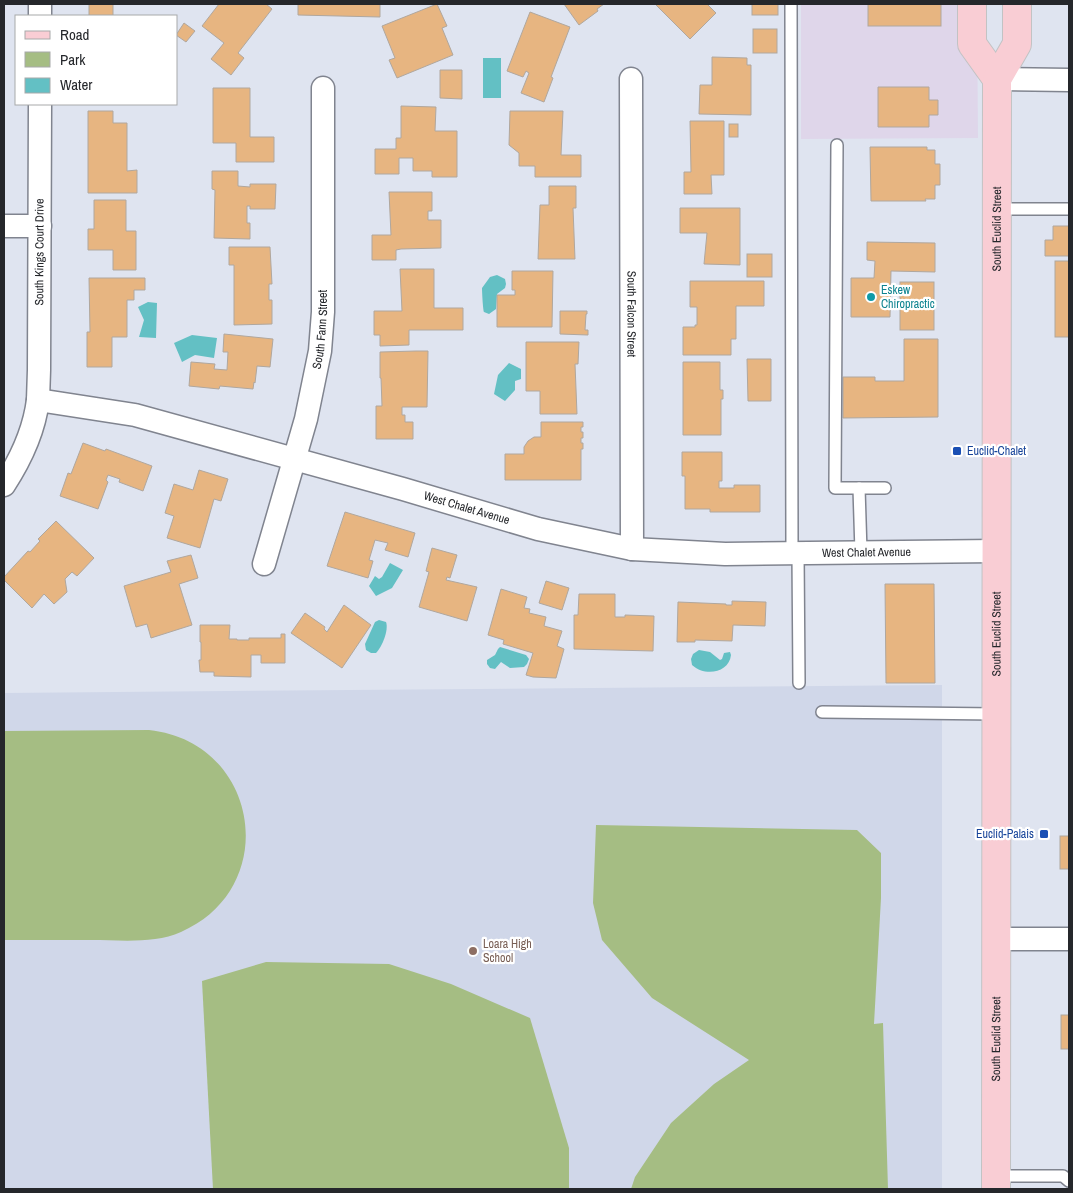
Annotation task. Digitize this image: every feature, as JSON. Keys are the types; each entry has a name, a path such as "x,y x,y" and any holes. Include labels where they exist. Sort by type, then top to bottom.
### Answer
{"main road":[{"path":"972,4 972,44 997,79"},
{"name":"South Euclid Street","path":"996,1183 997,79 1017,44 1017,4"}],"street":[{"name":"South Falcon Street","path":"631,79 632,549"},
{"path":"997,79 1069,80"},
{"name":"South Fann Street","path":"264,564 314,389 321,338 323,312 323,88"},
{"name":"South Kings Court Drive","path":"38,400 40,105"},
{"path":"4,226 40,226"},
{"name":"West Chalet Avenue","path":"38,400 135,415 403,489 538,529 632,549 687,553 996,551"},
{"path":"4,485 26,446 38,400"},
{"path":"996,939 1069,939"}],"lane":[{"path":"791,4 795,553 799,683"},
{"path":"837,145 835,488 885,488"},
{"path":"996,209 1069,209"},
{"path":"859,488 861,552"},
{"path":"822,712 996,714"},
{"path":"996,1183 1063,1176 1069,1181"}],"shaded area":[{"path":"801,4 977,4 978,138 801,139"},
{"name":"Loara High School","path":"942,685 942,1189 4,1189 4,693"}],"green space":[{"path":"149,730 186,740 215,760 235,788 244,819 245,852 234,884 213,911 181,932 171,936 137,941 4,940 4,731"},
{"path":"596,825 857,830 881,853 881,898 874,1024 883,1023 888,1189 631,1189 635,1177 671,1123 714,1084 749,1060 652,998 602,940 593,903"},
{"path":"266,962 389,964 451,984 530,1018 569,1148 569,1189 213,1189 202,981"}],"water":[{"path":"483,58 501,58 501,98 483,98"},
{"path":"497,275 505,279 506,284 505,288 497,294 496,309 489,314 484,312 482,288 490,277"},
{"path":"148,302 157,303 156,338 139,337 144,320 138,307"},
{"path":"192,335 217,338 214,358 195,355 182,362 174,343"},
{"path":"509,363 521,369 521,379 515,381 515,390 505,401 494,394 498,375"},
{"path":"390,563 403,570 392,588 376,596 369,586 375,576 379,579 382,577"},
{"path":"379,620 386,622 386,634 383,643 376,653 371,653 366,650 365,644 375,622"},
{"path":"500,647 526,655 529,659 527,664 524,667 510,668 501,662 495,669 490,668 487,660 495,655"},
{"path":"699,650 710,652 720,660 724,653 730,652 731,655 726,666 721,669 710,672 703,671 692,665 691,659 693,654"}],"building":[{"path":"89,4 113,4 113,15 89,15"},
{"path":"219,4 266,4 272,9 238,53 244,58 231,75 211,59 224,43 202,26"},
{"path":"298,4 380,4 380,17 298,15"},
{"path":"437,4 447,26 442,28 453,55 397,78 389,60 395,58 382,26"},
{"path":"564,4 604,4 597,9 598,11 579,25"},
{"path":"655,4 707,4 716,13 690,39"},
{"path":"752,4 778,4 778,15 752,15"},
{"path":"868,4 941,4 941,26 868,26"},
{"path":"530,12 570,27 551,77 553,78 544,102 521,93 529,73 526,71 523,77 507,71"},
{"path":"184,23 195,31 186,42 178,36 178,32"},
{"path":"753,29 777,29 777,53 753,53"},
{"path":"712,57 747,58 747,65 751,65 751,115 699,114 700,85 712,85"},
{"path":"440,70 462,70 462,99 440,98"},
{"path":"878,87 929,87 929,100 938,100 938,115 929,115 929,127 878,127"},
{"path":"213,88 250,88 250,137 274,137 274,162 236,162 236,143 213,143"},
{"path":"401,106 436,107 435,131 457,131 457,177 432,177 432,171 413,171 413,158 399,158 399,174 375,174 375,149 396,149 396,138 401,138"},
{"path":"88,111 113,111 113,123 127,123 127,171 137,170 137,193 88,193"},
{"path":"510,111 563,111 561,155 581,155 581,177 535,177 535,166 519,166 519,153 509,145"},
{"path":"690,121 724,121 724,175 711,175 712,194 684,194 684,172 691,172"},
{"path":"729,124 738,124 738,137 729,137"},
{"path":"870,147 927,147 927,150 935,150 935,164 940,164 940,185 935,185 935,199 925,199 926,201 871,201"},
{"path":"212,171 238,171 238,186 250,187 250,184 276,184 275,209 250,209 250,206 247,206 247,223 250,223 250,239 214,238 215,190 212,189"},
{"path":"549,186 576,186 576,208 573,208 575,259 538,259 540,205 549,205"},
{"path":"389,192 432,192 432,211 428,211 428,220 441,220 441,248 401,249 396,250 396,260 372,260 372,235 391,235"},
{"path":"94,200 126,200 126,231 136,231 136,270 113,270 113,250 88,250 88,229 94,229"},
{"path":"680,208 740,208 740,265 704,264 707,233 680,233"},
{"path":"1053,226 1069,226 1069,256 1045,256 1045,240 1053,240"},
{"name":"Eskew Chiropractic","path":"867,242 935,243 935,272 891,271 890,317 851,317 851,278 874,278 875,261 867,260"},
{"path":"229,247 270,247 272,284 269,284 269,300 272,300 272,324 234,325 234,265 229,265"},
{"path":"747,254 772,254 772,277 747,277"},
{"path":"1055,261 1069,261 1069,337 1055,337"},
{"path":"400,269 434,269 434,308 463,308 463,330 409,330 409,345 380,346 380,335 374,335 374,311 402,311"},
{"path":"512,271 553,271 552,327 497,327 497,295 515,295 515,290 512,290"},
{"path":"89,278 145,278 145,290 134,290 134,300 127,300 127,337 112,337 112,367 87,367 87,332 90,332"},
{"path":"690,281 764,281 764,306 736,306 736,339 731,339 731,355 683,355 683,327 695,327 697,325 697,307 690,307"},
{"path":"900,282 934,282 934,330 900,330"},
{"path":"560,311 587,311 585,330 588,330 588,335 560,334"},
{"path":"224,334 273,339 270,367 257,366 253,389 220,386 219,389 189,386 191,362 215,364 214,369 227,370 228,352 223,352"},
{"path":"904,339 938,339 938,417 843,418 843,377 875,377 875,381 904,381"},
{"path":"526,342 579,342 578,364 575,364 577,414 540,414 540,391 526,391"},
{"path":"428,351 427,407 402,407 402,415 405,415 405,422 413,422 413,439 376,439 376,406 382,406 380,352"},
{"path":"747,359 771,359 771,401 748,401"},
{"path":"683,362 720,362 720,390 723,390 723,399 721,399 721,435 683,435"},
{"path":"541,422 583,422 583,427 581,427 581,432 583,432 581,443 583,443 583,449 581,449 581,480 505,480 505,454 524,454 524,447 528,441 534,437 541,437"},
{"path":"83,443 105,451 106,449 152,466 143,491 119,482 120,479 108,475 106,480 108,482 98,509 60,496 68,473 71,474"},
{"path":"682,452 722,452 722,481 719,481 719,488 734,488 734,485 760,485 760,512 710,512 710,509 685,509 685,476 682,476"},
{"path":"199,470 228,479 221,501 214,499 200,548 167,538 174,516 165,513 174,484 193,490"},
{"path":"345,512 415,533 408,557 385,550 388,543 375,540 369,560 373,561 368,578 327,566"},
{"path":"56,521 94,558 77,576 72,572 65,579 67,592 54,604 44,594 32,608 4,580 4,577 28,551 30,552 40,541 38,539"},
{"path":"432,548 457,555 450,578 447,577 446,580 477,587 467,621 419,607 429,572 426,571"},
{"path":"191,555 198,578 179,584 192,625 151,638 147,624 136,627 124,586 171,572 167,561"},
{"path":"546,581 569,588 562,610 539,603"},
{"path":"885,584 934,584 935,683 886,683"},
{"path":"501,589 527,597 524,608 530,609 529,613 546,617 544,626 562,631 557,646 564,649 556,678 526,675 533,653 503,644 504,640 488,635"},
{"path":"579,594 615,594 615,617 625,617 625,615 654,616 653,651 574,649 574,615 578,615"},
{"path":"732,601 766,602 765,626 733,625 732,641 695,640 695,642 677,642 678,602 732,605"},
{"path":"344,605 371,625 342,668 291,633 305,613 325,627 324,629 327,632"},
{"path":"200,625 230,625 229,639 237,640 281,638 281,634 285,634 285,663 261,663 261,655 251,655 251,677 214,676 214,672 200,672"},
{"path":"1060,836 1069,836 1069,869 1060,869"},
{"path":"1061,1015 1069,1015 1069,1049 1061,1049"}],"place":[{"name":"Eskew Chiropractic","path":"871,297"},
{"name":"Euclid-Chalet","path":"957,451"},
{"name":"Euclid-Palais","path":"1044,834"},
{"name":"Loara High School","path":"473,951"}]}
